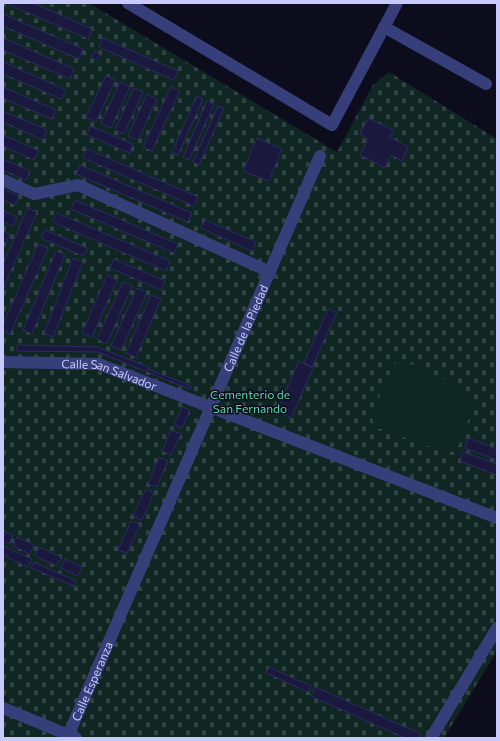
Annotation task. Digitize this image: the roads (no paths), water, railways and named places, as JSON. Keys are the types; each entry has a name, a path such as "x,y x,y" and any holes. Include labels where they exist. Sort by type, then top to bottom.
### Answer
{"street":[{"path":"128,3 332,125 397,3"},
{"path":"384,27 486,84"},
{"name":"Calle de la Piedad","path":"132,587 320,156"},
{"path":"3,180 34,194 78,185 270,272"},
{"name":"Calle San Salvador","path":"3,362 99,364 497,518"},
{"name":"Calle Esperanza","path":"70,737 132,587"},
{"path":"431,738 497,628"},
{"path":"3,708 70,737"}],"park label":[{"name":"Cementerio de San Fernando","path":"250,401"}]}
